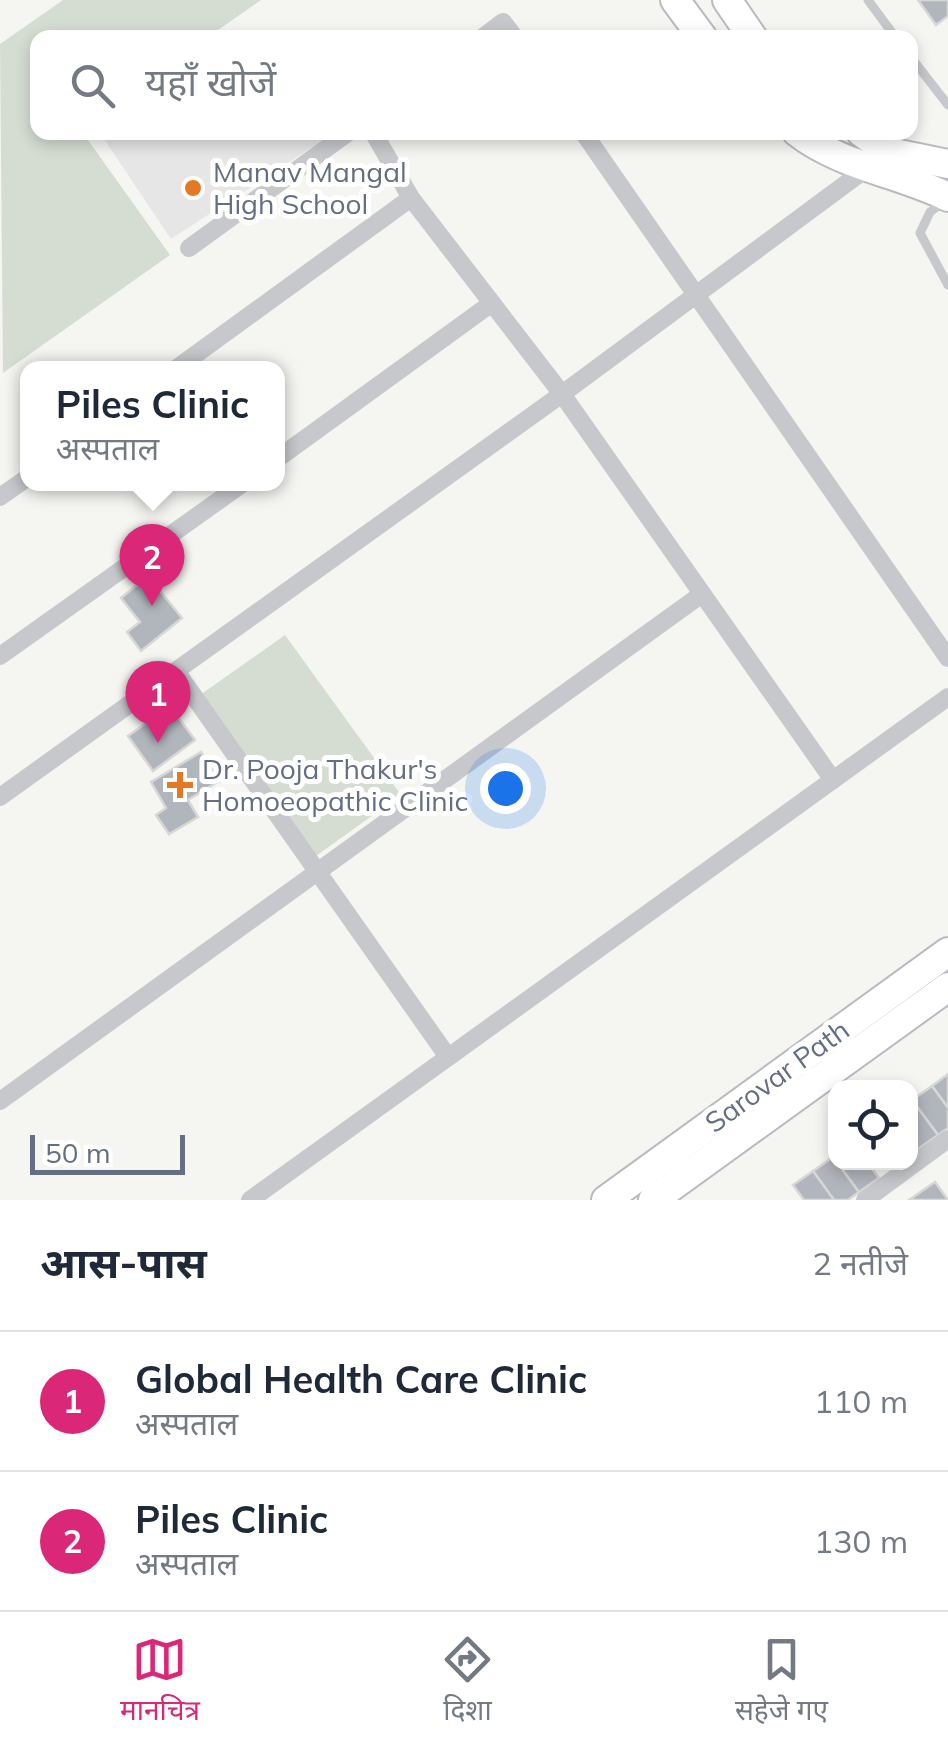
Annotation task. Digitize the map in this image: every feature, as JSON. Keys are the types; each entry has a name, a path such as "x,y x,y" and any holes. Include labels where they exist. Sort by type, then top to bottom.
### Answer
{"main road":[{"path":"675,0 697,30"},
{"path":"729,1 748,30"},
{"path":"820,140 878,160 948,198"},
{"path":"867,140 878,160"},
{"path":"878,160 948,164"},
{"name":"Sarovar Path","path":"606,1200 948,952"},
{"name":"Sarovar Path","path":"653,1200 948,988"}],"street":[{"path":"188,248 338,140"},
{"path":"377,140 411,198 562,394 833,780"},
{"path":"589,140 948,658"},
{"path":"0,796 562,394 878,160"},
{"path":"187,361 411,198"},
{"path":"285,452 492,303"},
{"path":"0,656 232,491"},
{"path":"0,1101 702,594"},
{"path":"176,671 448,1057"},
{"path":"250,1200 948,698"},
{"path":"865,1200 948,1139"}],"lane":[{"path":"868,0 890,30"},
{"path":"918,66 948,105"},
{"path":"948,198 930,212 920,233 948,285"}],"shaded area":[{"path":"63,0 261,0 218,30 30,30 30,140 88,140 170,255 3,373 0,44"},
{"name":"Manav Mangal High School","path":"105,140 323,140 171,239"},
{"path":"285,635 401,795 316,856 200,695"}],"building":[{"path":"918,0 948,0 948,16 936,25"},
{"path":"148,576 182,618 141,651 127,632 140,622 121,598"},
{"path":"170,706 195,740 153,771 128,736"},
{"path":"201,752 219,781 188,800 198,817 169,834 156,815 166,808 151,782"},
{"path":"948,1074 948,1108 932,1086"},
{"path":"932,1086 948,1108 948,1128 938,1135 918,1108 918,1096"},
{"path":"918,1108 938,1135 918,1149"},
{"path":"828,1160 828,1170 843,1170 859,1192 848,1200 834,1200 813,1171"},
{"path":"843,1170 873,1170 879,1178 859,1192"},
{"path":"813,1171 834,1200 804,1200 793,1185"},
{"path":"935,1182 948,1200 909,1200"}],"place":[{"name":"Manav Mangal High School","path":"193,188"},
{"name":"Piles Clinic","path":"152,606"},
{"name":"Global Health Care Clinic","path":"158,743"},
{"name":"Dr. Pooja Thakur's Homoeopathic Clinic","path":"180,785"}]}
